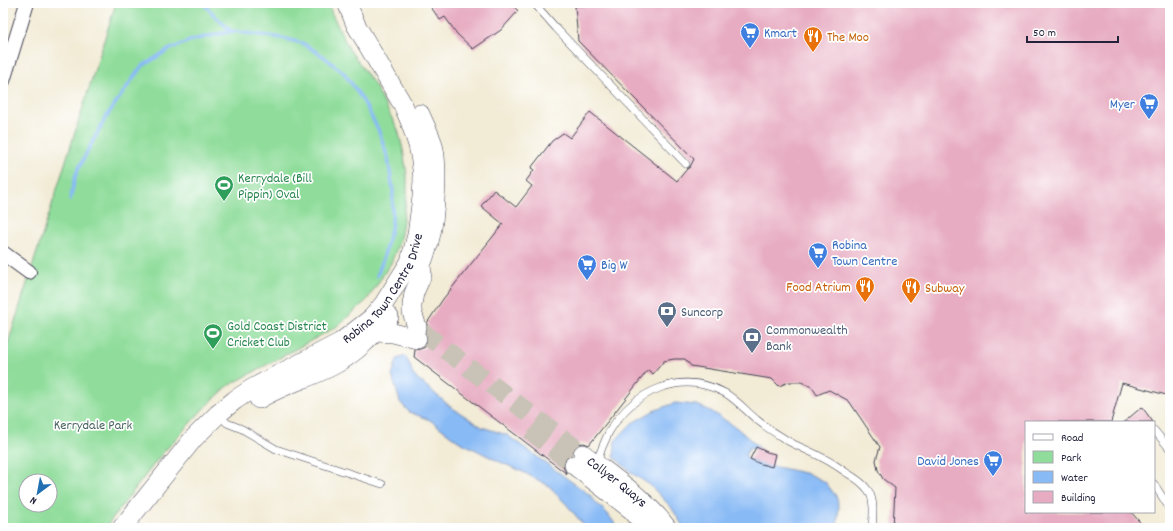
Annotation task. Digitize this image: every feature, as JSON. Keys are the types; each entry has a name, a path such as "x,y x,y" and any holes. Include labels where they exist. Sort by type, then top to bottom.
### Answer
{"street":[{"path":"3,81 27,3"},
{"name":"Robina Town Centre Drive","path":"122,528 193,439 222,418 345,358 376,332 390,310 410,262 418,235 423,179 421,161 415,132 404,105 356,25 347,3"},
{"name":"Robina Town Centre Drive","path":"139,528 200,450 235,400 253,388 341,342 372,318 390,310 403,298 421,266 430,242 433,224 436,163 433,145 413,98 369,25 359,3"},
{"path":"3,253 29,272"},
{"path":"419,333 412,312 412,305 414,293 422,275 421,266"},
{"path":"390,310 419,333"},
{"path":"376,332 419,333"},
{"name":"Collyer Quays","path":"586,465 632,510 647,528"},
{"name":"Collyer Quays","path":"586,465 632,492 652,510 667,528"}],"lane":[{"path":"534,3 686,164"},
{"path":"586,465 604,443 618,420 636,402 661,387 683,382 699,384 726,393 774,432 792,443 826,459 853,476 866,487 872,497 872,528"},
{"path":"222,418 276,448 382,484"},
{"path":"1155,431 1170,449"},
{"path":"1155,486 1170,509"}],"green space":[{"name":"Kerrydale Park","path":"116,3 328,3 349,49 374,84 398,130 403,150 407,175 407,194 400,240 391,263 367,300 336,327 228,386 204,408 161,455 105,528 3,528 3,359"}],"water":[{"path":"405,356 413,375 451,407 482,427 507,435 590,495 607,513 618,528 586,528 549,486 458,441 430,420 409,412 400,402 392,376 397,359"},
{"path":"675,403 697,405 711,411 737,428 762,450 749,448 745,456 753,461 809,474 825,482 836,496 839,506 837,528 684,528 671,507 650,485 633,474 614,457 615,441 632,423 653,411"}],"building":[{"path":"428,3 511,3 518,11 501,30 473,49 457,34 445,17 440,20"},
{"name":"Robina Town Centre","path":"615,3 1170,3 1170,396 1122,383 1111,421 1025,421 1025,513 1132,513 1145,528 893,528 895,488 883,479 878,470 876,460 880,447 849,401 829,390 817,395 812,387 801,382 789,382 779,386 772,379 691,366 685,359 664,361 653,374 648,370 589,445 584,443 578,444 574,448 572,454 566,458 563,464 567,474 414,357 415,350 425,347 428,342 428,336 426,333 428,329 427,323 443,299 503,224 481,206 494,190 516,207 532,186 526,181 534,170 531,168 552,141 563,133 570,138 590,112 677,181 690,167 694,159 578,41 575,6 613,5"},
{"path":"1142,407 1152,421 1125,421"},
{"path":"756,447 775,454 772,467 750,459"}],"waterway":[{"path":"203,3 231,31"},
{"path":"70,200 76,174 88,150 106,117 141,67 168,50 192,40 232,31 282,38 302,43 323,56 344,73 362,99 378,129 388,158 393,191 392,224 377,276"}],"tunnel":[{"path":"422,332 583,454"},
{"path":"530,430 574,465"}],"place":[{"name":"Kmart","path":"750,49"},
{"name":"The Moo","path":"813,53"},
{"name":"Myer","path":"1149,120"},
{"name":"Kerrydale (Bill Pippin) Oval","path":"224,202"},
{"name":"Robina Town Centre","path":"818,269"},
{"name":"Big W","path":"587,281"},
{"name":"Food Atrium","path":"865,303"},
{"name":"Subway","path":"911,304"},
{"name":"Suncorp","path":"667,328"},
{"name":"Gold Coast District Cricket Club","path":"213,350"},
{"name":"Commonwealth Bank","path":"752,354"},
{"name":"David Jones","path":"993,477"}]}
